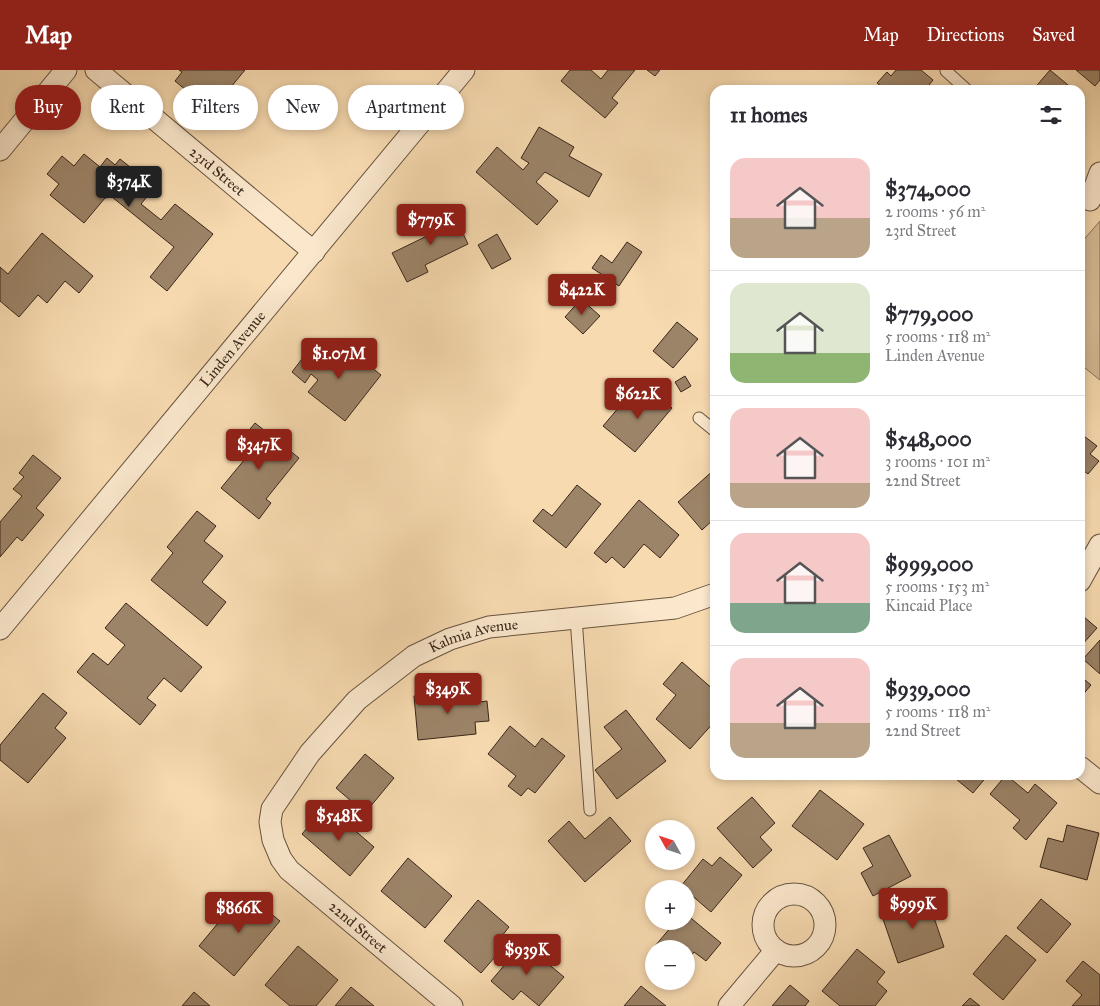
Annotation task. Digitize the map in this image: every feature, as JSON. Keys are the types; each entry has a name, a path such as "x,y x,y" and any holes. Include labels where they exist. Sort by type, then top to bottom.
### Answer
{"street":[{"path":"0,150 66,70"},
{"name":"23rd Street","path":"96,70 314,252"},
{"name":"Linden Avenue","path":"0,629 464,70"},
{"path":"1087,199 1100,173"},
{"path":"1085,572 1100,545"},
{"name":"Kalmia Avenue","path":"273,840 270,822 272,809 310,753 357,700 400,666 450,639 488,627 675,608 710,596"},
{"path":"1085,771 1100,783"},
{"name":"22nd Street","path":"273,840 280,859 289,870 452,1006"},
{"path":"729,1006 776,950"}],"lane":[{"path":"946,71 961,85"},
{"path":"699,418 710,427"},
{"path":"576,618 590,810"}],"shaded area":[{"path":"1100,221 1100,380 1085,368 1085,238"}],"building":[{"path":"179,70 245,70 233,85 180,85 175,81 182,72"},
{"path":"570,70 591,70 601,79 608,70 635,70 612,98 618,103 605,118 561,81"},
{"path":"647,70 660,70 655,76"},
{"path":"896,70 921,70 933,80 929,85 880,85 877,83 887,72 891,76"},
{"path":"1050,70 1068,85 1037,85"},
{"path":"1076,70 1100,70 1100,80 1095,86"},
{"path":"539,127 574,147 569,156 602,174 589,197 545,172 536,182 558,201 537,225 476,172 497,147 523,170 529,163 521,158"},
{"path":"84,154 100,167 107,158 115,165 120,159 155,187 141,204 161,220 175,204 213,234 167,291 150,277 174,247 112,197 105,198 84,223 50,195 59,184 47,174 62,156 74,166"},
{"path":"452,210 468,244 425,265 428,272 407,282 392,253 427,236 421,225"},
{"path":"42,233 93,276 79,293 65,281 47,303 38,295 19,317 0,301 0,267 8,274"},
{"path":"497,234 511,259 492,269 478,245"},
{"path":"627,242 642,252 619,286 592,268 601,255 612,263"},
{"path":"581,299 600,316 583,334 565,317"},
{"path":"677,322 698,339 673,368 653,351"},
{"path":"338,341 381,375 345,421 308,392 318,380 311,374 305,383 292,372 305,355 318,366"},
{"path":"685,376 691,386 681,392 675,382"},
{"path":"650,389 672,408 635,452 603,426 626,399 636,406"},
{"path":"255,423 299,458 266,499 271,503 259,519 221,488 250,453 238,444"},
{"path":"1085,437 1097,446 1090,454 1099,461 1088,474 1085,472"},
{"path":"33,455 61,478 36,508 44,515 22,541 17,537 0,557 0,522 22,496 13,489 24,477 19,473"},
{"path":"710,473 710,523 702,530 678,502"},
{"path":"577,485 601,504 566,548 533,521 543,509 552,516"},
{"path":"639,500 679,535 660,558 644,544 624,568 612,557 606,563 594,553"},
{"path":"197,511 216,526 204,541 223,556 202,582 226,602 207,626 151,580 173,553 167,547"},
{"path":"126,603 202,667 181,692 164,678 147,698 156,705 140,725 77,672 93,653 108,665 125,645 105,628"},
{"path":"1085,618 1097,628 1085,642"},
{"path":"1100,640 1100,674 1085,661 1085,657"},
{"path":"682,662 710,687 710,727 690,749 656,719 676,695 663,684"},
{"path":"1085,680 1091,685 1085,692"},
{"path":"471,691 472,703 487,701 489,721 475,722 476,734 418,740 414,696"},
{"path":"43,693 67,713 55,728 66,738 28,783 0,760 0,745"},
{"path":"626,710 666,761 617,799 595,770 622,749 604,727"},
{"path":"510,726 535,747 542,738 565,756 535,793 528,788 521,796 508,786 516,776 488,754"},
{"path":"365,754 394,778 365,813 336,788"},
{"path":"957,780 984,780 973,793"},
{"path":"1002,780 1012,780 1028,793 1035,784 1057,803 1026,840 1013,828 1020,820 990,794"},
{"path":"820,790 864,824 837,860 792,826"},
{"path":"752,797 775,823 760,837 772,850 753,868 717,828"},
{"path":"320,813 330,821 336,814 374,847 350,876 302,834"},
{"path":"610,817 631,841 585,882 548,841 569,821 585,839"},
{"path":"1067,825 1099,833 1087,880 1040,867 1048,838 1063,842"},
{"path":"889,835 911,876 873,896 861,873 873,866 863,848"},
{"path":"720,857 742,875 711,912 695,898 695,880 686,880 703,859 712,866"},
{"path":"408,858 452,896 425,928 381,891"},
{"path":"244,892 280,921 234,976 199,946"},
{"path":"927,897 944,947 898,963 881,913"},
{"path":"1041,899 1071,924 1047,953 1017,928"},
{"path":"478,900 509,927 502,936 508,942 481,973 444,941"},
{"path":"695,921 721,943 706,961 695,953 695,940 660,940 668,930 695,930"},
{"path":"1006,935 1036,960 1003,1000 973,974"},
{"path":"523,943 564,977 539,1006 521,991 513,1000 491,981"},
{"path":"298,946 338,980 316,1006 290,1006 265,985"},
{"path":"857,949 885,972 877,982 887,991 875,1006 840,1006 822,991"},
{"path":"1083,961 1100,975 1100,1006 1072,1006 1082,995 1066,981"},
{"path":"790,985 809,1001 805,1006 772,1006"},
{"path":"641,986 666,1006 624,1006"},
{"path":"351,987 374,1006 335,1006"},
{"path":"194,992 210,1006 182,1006"},
{"path":"970,998 980,1006 962,1006"}]}
